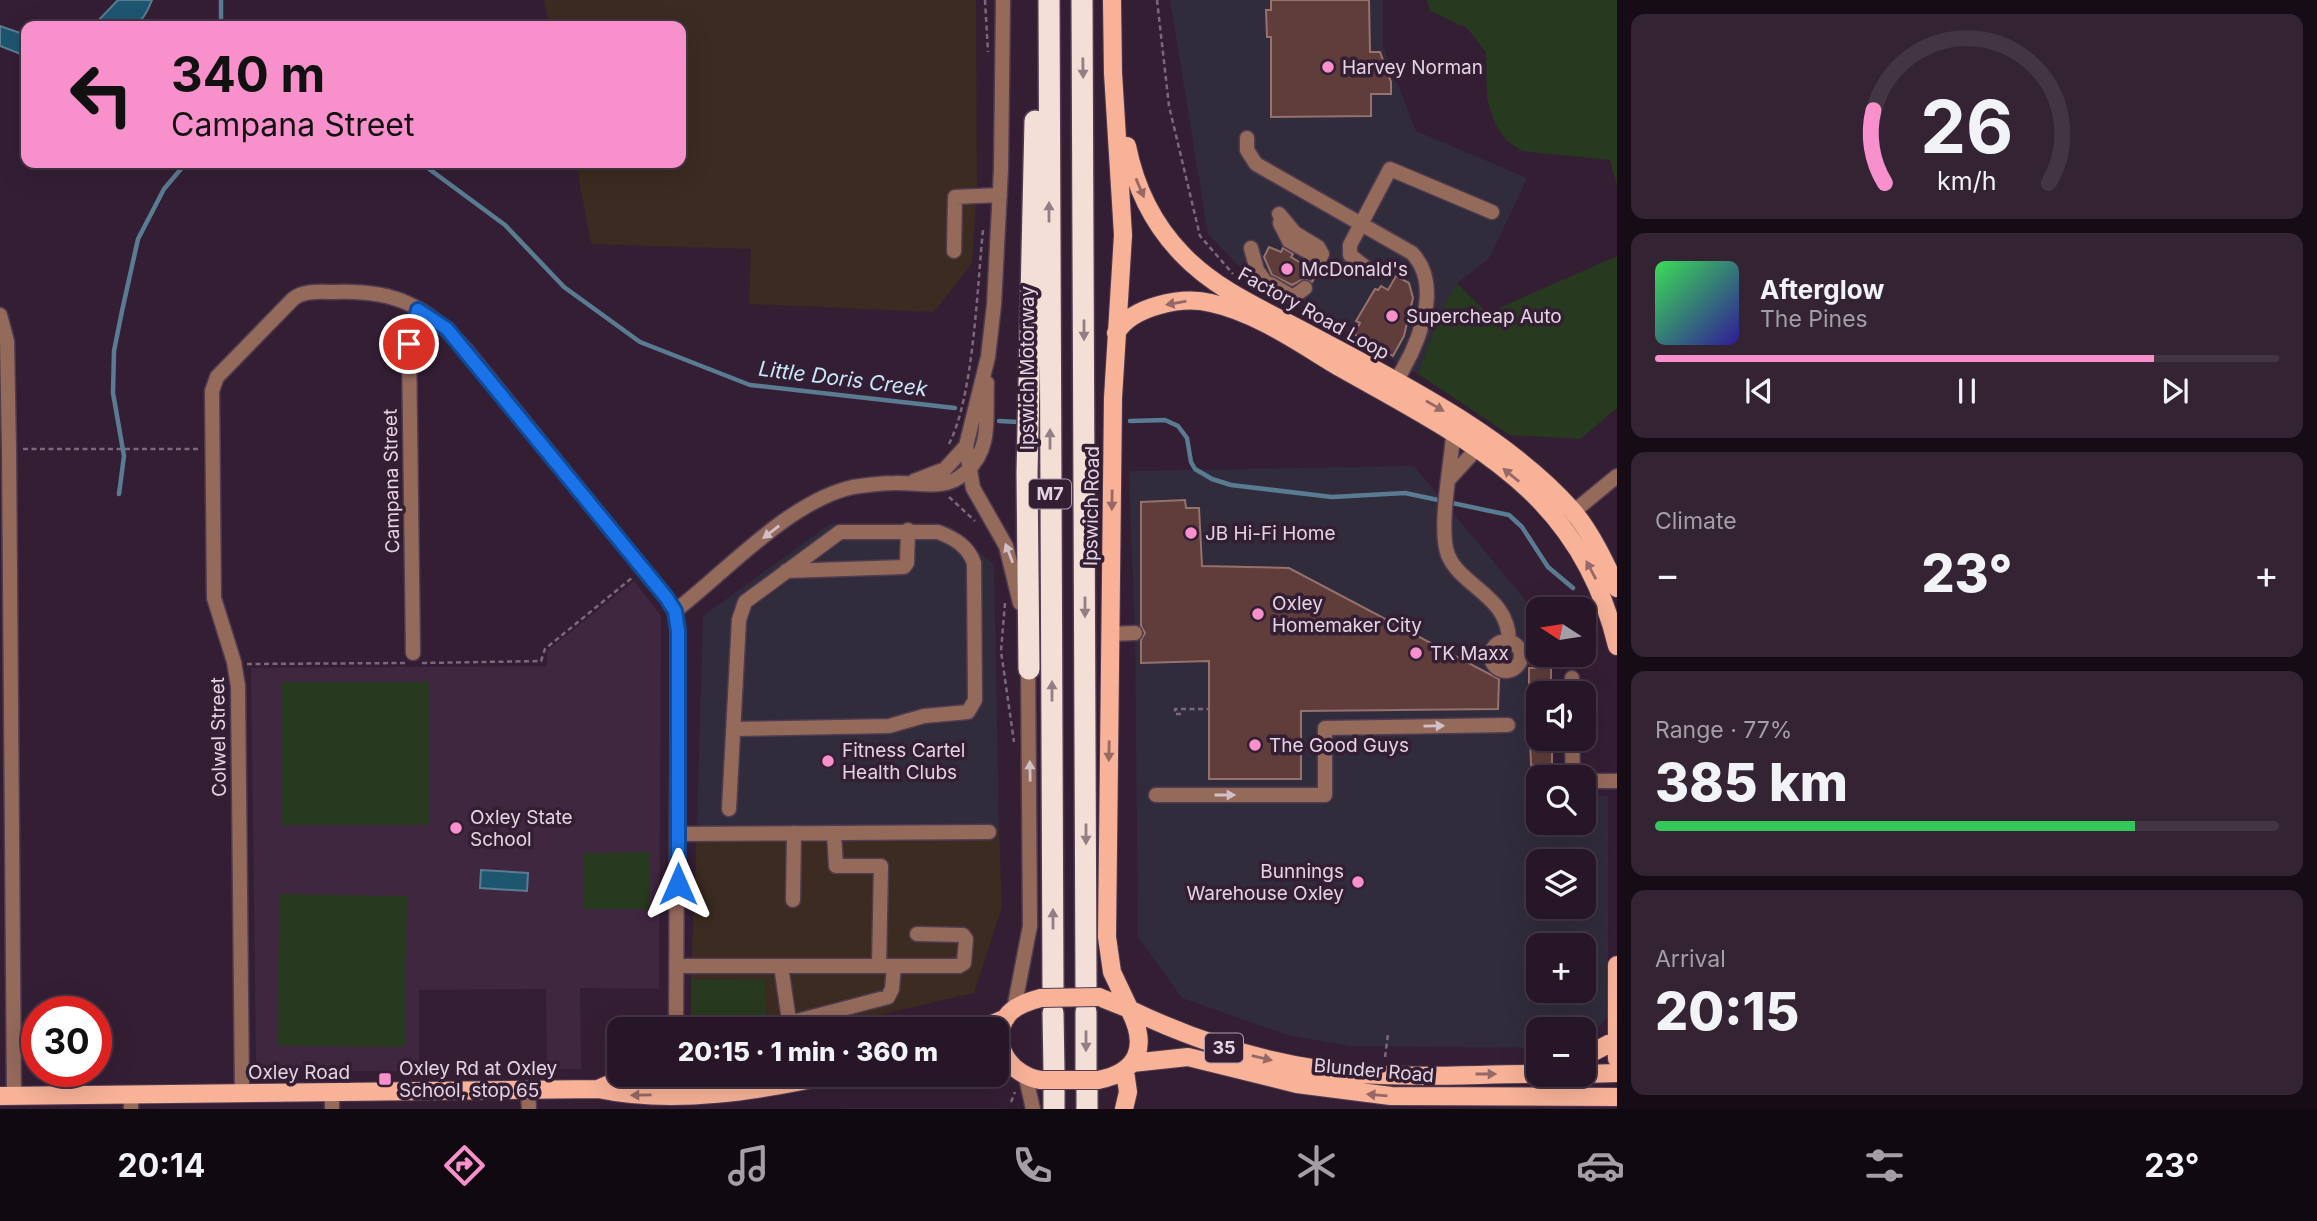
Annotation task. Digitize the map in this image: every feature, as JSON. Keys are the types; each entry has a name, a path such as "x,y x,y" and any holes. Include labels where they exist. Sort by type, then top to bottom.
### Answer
{"highway":[{"path":"1029,668 1026,485 1036,0"},
{"name":"Ipswich Motorway","path":"1032,1083 1049,999 1049,0"},
{"name":"M7","path":"1082,0 1089,1087"}],"main road":[{"name":"Ipswich Road","path":"1112,0 1113,81 1123,235 1116,333 1107,937 1112,972 1140,1034 1129,1067"},
{"name":"Factory Road Loop","path":"1112,0 1124,130 1130,163 1150,212 1166,235 1191,263 1226,289 1481,444 1527,467 1617,588"},
{"name":"Factory Road Loop","path":"1116,333 1134,314 1180,301 1209,302 1242,313 1391,389"},
{"name":"Factory Road Loop","path":"1566,517 1597,581 1617,646"},
{"path":"1617,965 1617,1059"},
{"name":"35","path":"1003,1017 1049,999 1090,999 1129,1009"},
{"name":"Blunder Road","path":"1129,1009 1164,1026 1230,1050 1324,1070 1392,1075 1526,1074"},
{"path":"1010,1013 1001,1045 1007,1062 1032,1083"},
{"path":"1596,1051 1616,1040"},
{"name":"Blunder Road","path":"1129,1067 1188,1056 1297,1084 1391,1096 1617,1097"},
{"name":"35","path":"1032,1083 1089,1087 1129,1067"},
{"path":"1124,1109 1129,1067"},
{"path":"1596,1074 1617,1073"},
{"name":"Oxley Road","path":"7,1096 131,1102 242,1094 332,1101 529,1100 598,1089 607,1085"},
{"name":"Oxley Road","path":"598,1089 625,1095 684,1094 775,1087"}],"street":[{"path":"675,611 776,527 829,497 850,488 906,483 937,485 951,481 968,471 977,461 987,436 988,357 996,282 1003,0"},
{"path":"1247,138 1247,150 1256,164 1412,253 1420,264 1426,281 1427,296 1416,340 1391,389"},
{"path":"1365,267 1350,255 1350,245 1390,169 1492,212"},
{"path":"954,251 955,197 1000,195"},
{"path":"1279,215 1280,229 1289,241 1318,265"},
{"path":"1251,248 1256,270 1267,282 1293,297 1305,288"},
{"name":"Colwel Street","path":"242,1094 237,674 215,607 212,391 215,380 301,294 370,291 383,293 418,310"},
{"path":"418,310 439,321 467,351 675,611 678,631 676,1017"},
{"name":"Campana Street","path":"413,653 409,344 418,310"},
{"path":"0,315 7,341 9,449 5,620 7,1096"},
{"path":"988,357 966,446 968,471 977,498 1012,559 1029,668 1030,926 1010,1013"},
{"path":"1458,429 1443,536 1449,558 1498,608 1509,626 1509,641"},
{"path":"1449,485 1481,444"},
{"path":"906,483 945,470 966,446"},
{"path":"1566,517 1617,476"},
{"path":"785,570 904,567 907,562 908,530"},
{"path":"729,809 733,729 741,610 751,596 840,532 938,532 963,546 974,563 975,700 968,712 924,716 889,726 733,729"},
{"path":"1111,634 1135,633"},
{"path":"1493,664 1491,654 1495,645 1509,641"},
{"path":"1476,667 1493,664 1506,672 1519,665 1521,650 1509,641"},
{"path":"1156,795 1325,795 1325,728 1508,725"},
{"path":"1596,781 1617,781"},
{"path":"678,834 989,832"},
{"path":"793,900 794,833"},
{"path":"781,966 789,1020 793,1022 888,997 881,866 836,866 834,833"},
{"path":"677,966 959,966 964,963 967,939 964,935 918,934"},
{"path":"1032,1083 1033,1109"},
{"path":"683,1087 684,1094"}],"path":[{"path":"1157,0 1169,106 1200,236 1235,276"},
{"path":"9,449 212,449"},
{"path":"237,674 248,673 247,664 541,661 545,649 643,569"},
{"path":"1181,715 1175,714 1175,709 1209,709"},
{"path":"1385,1056 1388,1034"},
{"path":"1010,1102 1032,1083"}],"shaded area":[{"path":"544,0 976,0 977,185 972,263 934,312 749,304 751,249 591,244 577,168 686,168 686,21 548,21"},
{"path":"1170,0 1383,0 1383,46 1416,131 1527,178 1489,259 1457,283 1439,316 1418,374 1253,281 1208,234"},
{"path":"1414,466 1526,601 1526,667 1528,667 1529,681 1526,681 1526,751 1530,751 1530,765 1526,765 1526,835 1596,835 1596,796 1608,796 1608,1017 1596,1030 1596,1017 1526,1017 1526,1048 1350,1046 1287,1035 1182,998 1138,937 1135,633 1129,471"},
{"path":"830,524 950,527 994,565 999,829 697,827 703,616"},
{"name":"Oxley State School","path":"634,581 661,616 659,989 580,988 581,1069 547,1069 546,989 419,990 419,1071 260,1071 256,1063 251,668 547,666 547,651"},
{"path":"697,827 999,829 1002,907 974,993 871,1017 767,1017 765,979 691,980"},
{"path":"1002,1108 1002,1109 841,1109"}],"green space":[{"path":"1427,0 1617,0 1617,186 1610,160 1522,151 1506,140 1495,124 1487,99 1486,52 1467,28 1430,11"},
{"path":"1617,256 1617,408 1580,439 1510,435 1418,374 1439,316 1457,283 1487,313"},
{"path":"281,682 430,682 430,825 281,825"},
{"path":"649,852 649,909 583,909 583,853"},
{"path":"279,894 407,896 405,1047 278,1046"},
{"path":"765,979 767,1017 691,1017 691,980"}],"water":[{"path":"118,0 152,0 140,21 98,21"},
{"path":"0,26 21,33 21,54 0,46"},
{"path":"481,870 528,873 527,891 480,888"}],"building":[{"name":"Harvey Norman","path":"1271,0 1369,0 1370,52 1380,52 1391,82 1391,94 1371,94 1371,116 1271,117 1271,37 1267,37 1266,10 1271,10"},
{"name":"McDonald's","path":"1269,247 1281,252 1283,248 1293,254 1291,257 1306,266 1307,275 1314,279 1312,282 1303,279 1292,285 1272,275 1264,257"},
{"path":"1396,276 1409,283 1413,298 1404,336 1393,356 1354,334 1360,323 1356,321 1375,289 1378,290 1381,286 1388,290"},
{"name":"Oxley Homemaker City","path":"1185,500 1186,508 1199,508 1202,566 1289,568 1499,679 1498,709 1301,711 1301,779 1209,779 1209,661 1141,663 1141,640 1145,633 1141,626 1141,502"},
{"path":"1529,668 1551,668 1551,681 1529,681"},
{"path":"1530,751 1552,751 1552,765 1531,765"}],"waterway":[{"name":"Little Doris Creek","path":"221,0 221,21"},
{"path":"119,494 124,456 113,393 114,351 138,239 164,189 182,168"},
{"name":"Little Doris Creek","path":"428,168 505,225 564,287 640,342 750,385 955,408"},
{"name":"Little Doris Creek","path":"1130,421 1165,420 1178,426 1187,438 1191,462 1195,469 1212,479 1231,485 1332,497 1405,493 1509,515 1522,527 1548,567 1573,588"},
{"name":"Little Doris Creek","path":"999,421 1018,422"}],"place":[{"name":"Harvey Norman","path":"1328,67"},
{"name":"McDonald's","path":"1287,269"},
{"name":"Supercheap Auto","path":"1392,316"},
{"name":"JB Hi-Fi Home","path":"1191,533"},
{"name":"Oxley Homemaker City","path":"1258,614"},
{"name":"TK Maxx","path":"1416,653"},
{"name":"The Good Guys","path":"1255,745"},
{"name":"Fitness Cartel Health Clubs","path":"828,761"},
{"name":"Oxley State School","path":"456,828"},
{"name":"Bunnings Warehouse Oxley","path":"1358,882"},
{"name":"Oxley Rd at Oxley School, stop 65","path":"385,1079"}],"route":[{"path":"409,344 418,310 439,321 447,329 675,611 678,624 678,884"}]}
